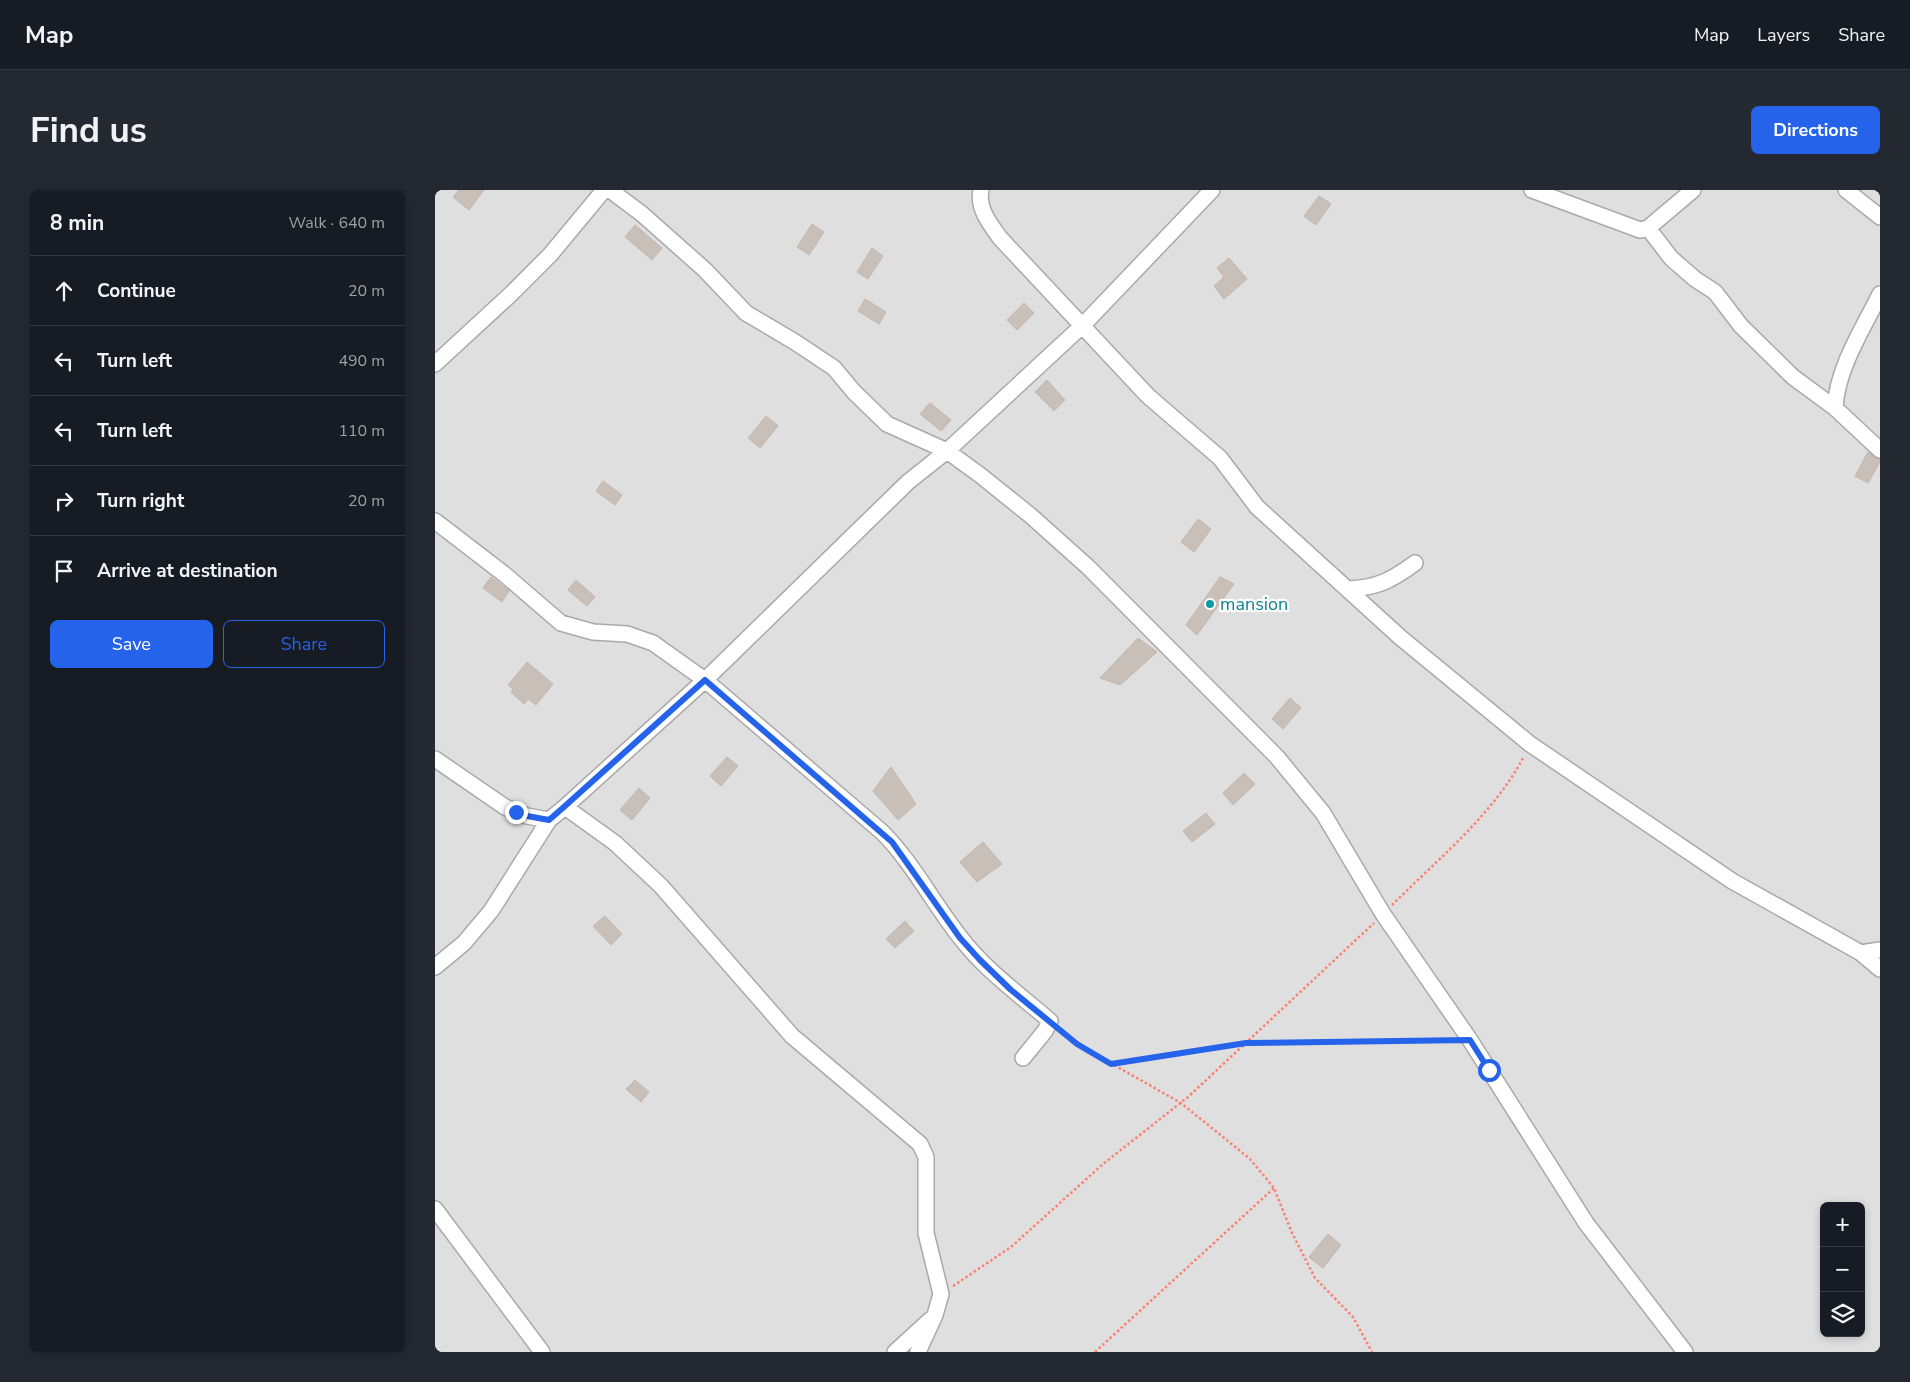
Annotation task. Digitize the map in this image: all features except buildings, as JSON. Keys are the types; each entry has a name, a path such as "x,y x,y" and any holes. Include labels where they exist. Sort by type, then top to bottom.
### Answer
{"street":[{"path":"435,364 550,255 605,190"},
{"path":"610,190 642,214 705,270 746,313 834,368 854,392 887,424 947,451 1031,516 1088,567 1277,757 1323,813 1383,914 1470,1040 1586,1223 1685,1352"},
{"path":"981,190 981,205 990,225 1148,396 1220,458 1257,507 1401,638 1530,744 1733,881 1861,953 1880,969"},
{"path":"435,967 464,943 491,911 549,820 705,680 908,482 947,451 1083,325 1212,190"},
{"path":"1532,190 1632,229 1640,230 1648,228 1693,190"},
{"path":"1846,190 1880,217"},
{"path":"1648,228 1671,258 1695,279 1715,292 1741,326 1793,377 1835,408 1880,450"},
{"path":"1835,408 1836,394 1848,358 1880,294"},
{"path":"435,521 504,574 561,623 593,632 627,634 653,643 705,680 887,837 903,856 960,938 1011,990 1050,1021 1045,1031 1023,1058"},
{"path":"1348,589 1367,588 1386,582 1415,563"},
{"path":"435,759 505,807 527,816 549,820"},
{"path":"565,806 615,843 661,886 792,1036 920,1144 926,1157 926,1233 941,1294 935,1316 919,1352"},
{"path":"1861,953 1880,950"},
{"path":"435,1209 542,1352"},
{"path":"895,1352 935,1316"}],"path":[{"path":"941,1294 1011,1247 1103,1164 1181,1103 1246,1043 1383,914 1481,818 1517,771 1530,744"},
{"path":"1050,1021 1077,1044 1181,1103 1250,1159 1273,1188 1292,1233 1315,1278 1353,1317 1372,1352"},
{"path":"1111,1064 1246,1043 1470,1040"},
{"path":"1095,1352 1273,1188"}],"shaded area":[{"path":"435,190 1880,190 1880,1352 435,1352"}],"place":[{"name":"mansion","path":"1210,604"}],"route":[{"path":"516,812 549,820 705,680 892,842 960,938 1011,990 1077,1044 1111,1064 1246,1043 1470,1040 1489,1070"}]}
